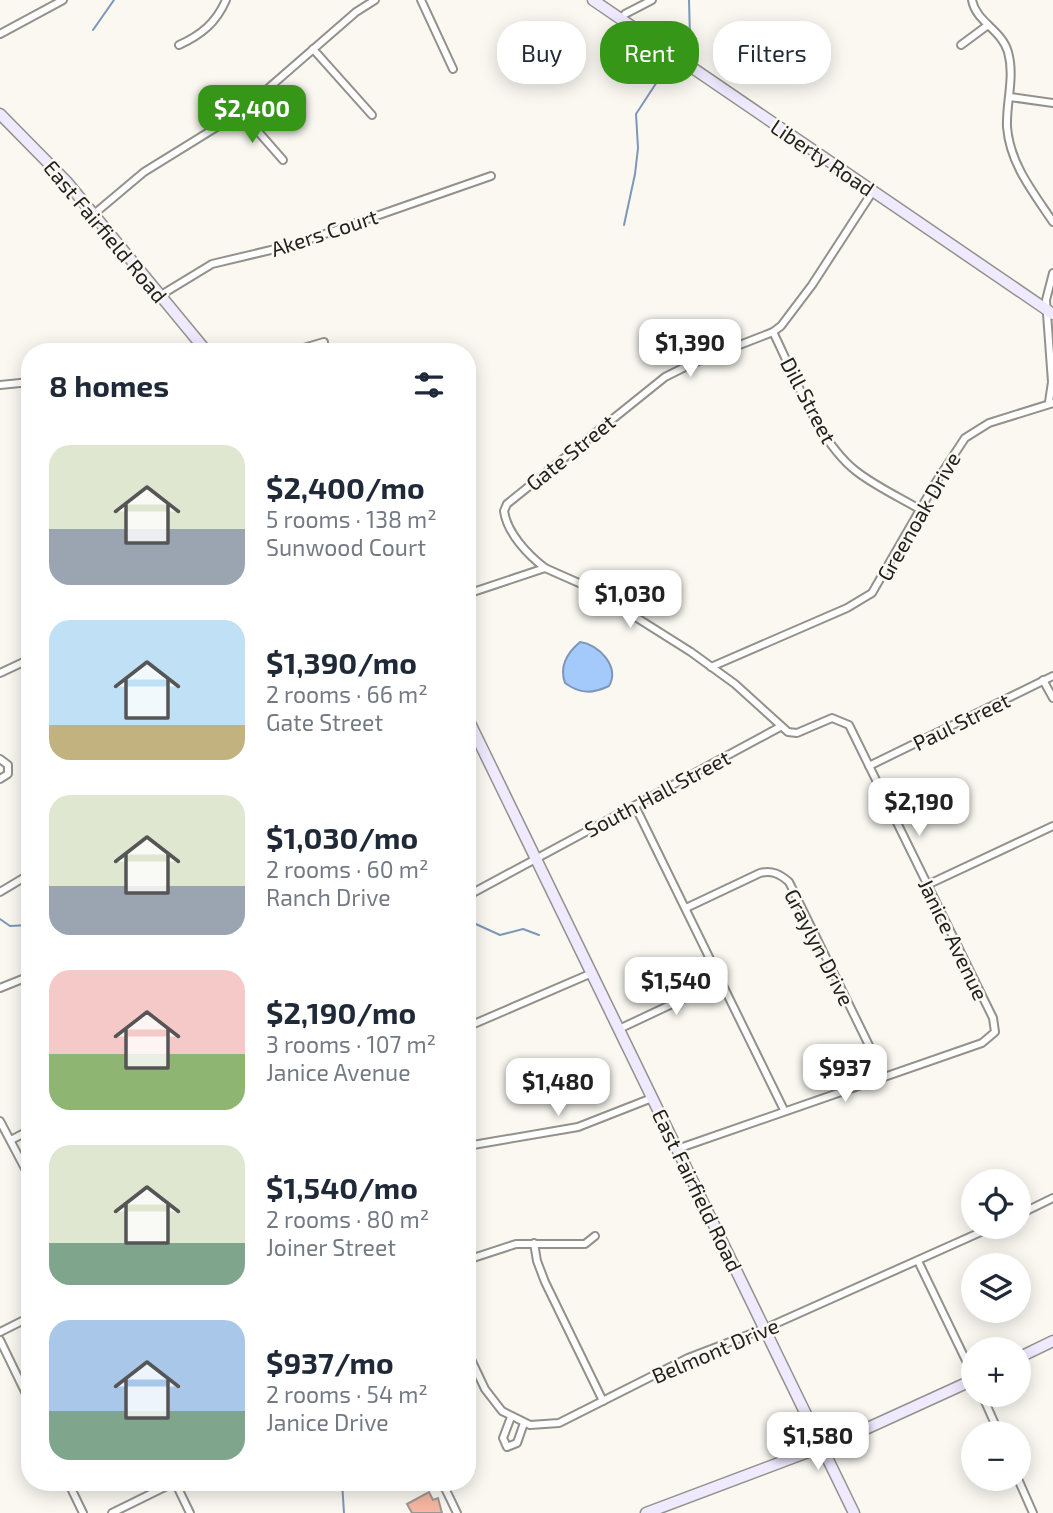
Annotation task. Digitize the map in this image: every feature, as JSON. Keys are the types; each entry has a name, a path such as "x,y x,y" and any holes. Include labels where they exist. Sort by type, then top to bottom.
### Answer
{"main road":[{"name":"Liberty Road","path":"593,0 1051,310"},
{"name":"East Fairfield Road","path":"0,114 94,215 199,343"},
{"name":"East Fairfield Road","path":"476,736 854,1513"},
{"path":"1031,1352 1053,1341"},
{"path":"646,1513 824,1447 961,1384"}],"street":[{"path":"0,34 63,0"},
{"path":"179,45 205,30 226,0"},
{"path":"94,215 144,172 241,112 355,12 375,0"},
{"path":"421,0 453,69"},
{"path":"621,19 625,14 652,0"},
{"path":"972,0 979,15 1001,37 1007,48 1010,60 1007,126 1013,155 1024,181 1053,222"},
{"path":"961,45 988,25"},
{"path":"313,48 372,115"},
{"path":"1010,97 1053,103"},
{"path":"241,112 283,160"},
{"name":"Akers Court","path":"161,295 222,261 296,244 491,176"},
{"path":"774,332 812,285 873,191"},
{"name":"Greenoak Drive","path":"711,667 848,608 872,593 965,438 989,422 1051,402 1051,310 1046,300 1053,273"},
{"name":"Dill Street","path":"774,332 815,416 834,448 856,471 921,510"},
{"name":"Gate Street","path":"545,568 530,554 509,526 504,511 507,503 665,377 693,363 774,332"},
{"path":"0,385 21,383"},
{"path":"476,591 545,568 588,587 735,684 780,727"},
{"path":"0,673 21,663"},
{"name":"Paul Street","path":"869,766 1053,676"},
{"path":"1044,680 1053,698"},
{"name":"Janice Avenue","path":"780,727 797,733 832,718 849,725 993,1018 995,1032 982,1042 884,1076"},
{"name":"South Hall Street","path":"476,891 780,727"},
{"path":"0,759 8,765 9,770 8,774 0,779"},
{"path":"635,806 784,1110"},
{"path":"927,885 1053,826"},
{"name":"Graylyn Drive","path":"686,908 760,873 772,872 789,882 884,1076"},
{"path":"0,892 21,879"},
{"path":"476,1023 592,973"},
{"path":"0,988 21,980"},
{"path":"618,1029 721,981"},
{"path":"677,1149 884,1076"},
{"path":"476,1144 578,1127 652,1098"},
{"path":"0,1121 21,1160"},
{"path":"11,1140 21,1135"},
{"path":"1031,1209 1053,1199"},
{"path":"476,1257 500,1248 534,1244 585,1244 595,1236"},
{"name":"Belmont Drive","path":"476,1368 494,1403 510,1417 540,1426 559,1423 688,1358 766,1328 966,1239"},
{"path":"534,1244 545,1282 603,1401"},
{"path":"918,1261 961,1352"},
{"path":"0,1332 21,1322"},
{"path":"0,1340 21,1383"},
{"path":"510,1417 503,1438 507,1447 517,1443 524,1423"},
{"path":"72,1491 83,1513"},
{"path":"112,1513 157,1491"},
{"path":"179,1491 190,1513"},
{"path":"446,1491 457,1513"},
{"path":"1023,1491 1033,1513"}],"water":[{"path":"580,642 594,647 610,664 612,679 609,686 586,692 565,683 563,671 566,660"}],"building":[{"path":"429,1492 433,1500 438,1498 442,1513 412,1513 407,1504"}],"waterway":[{"path":"93,30 114,0"},
{"path":"689,0 690,21"},
{"path":"624,225 638,148 636,114 656,84"},
{"path":"0,919 10,926 21,925"},
{"path":"476,924 500,935 523,929 539,935"},
{"path":"343,1491 344,1513"}]}
